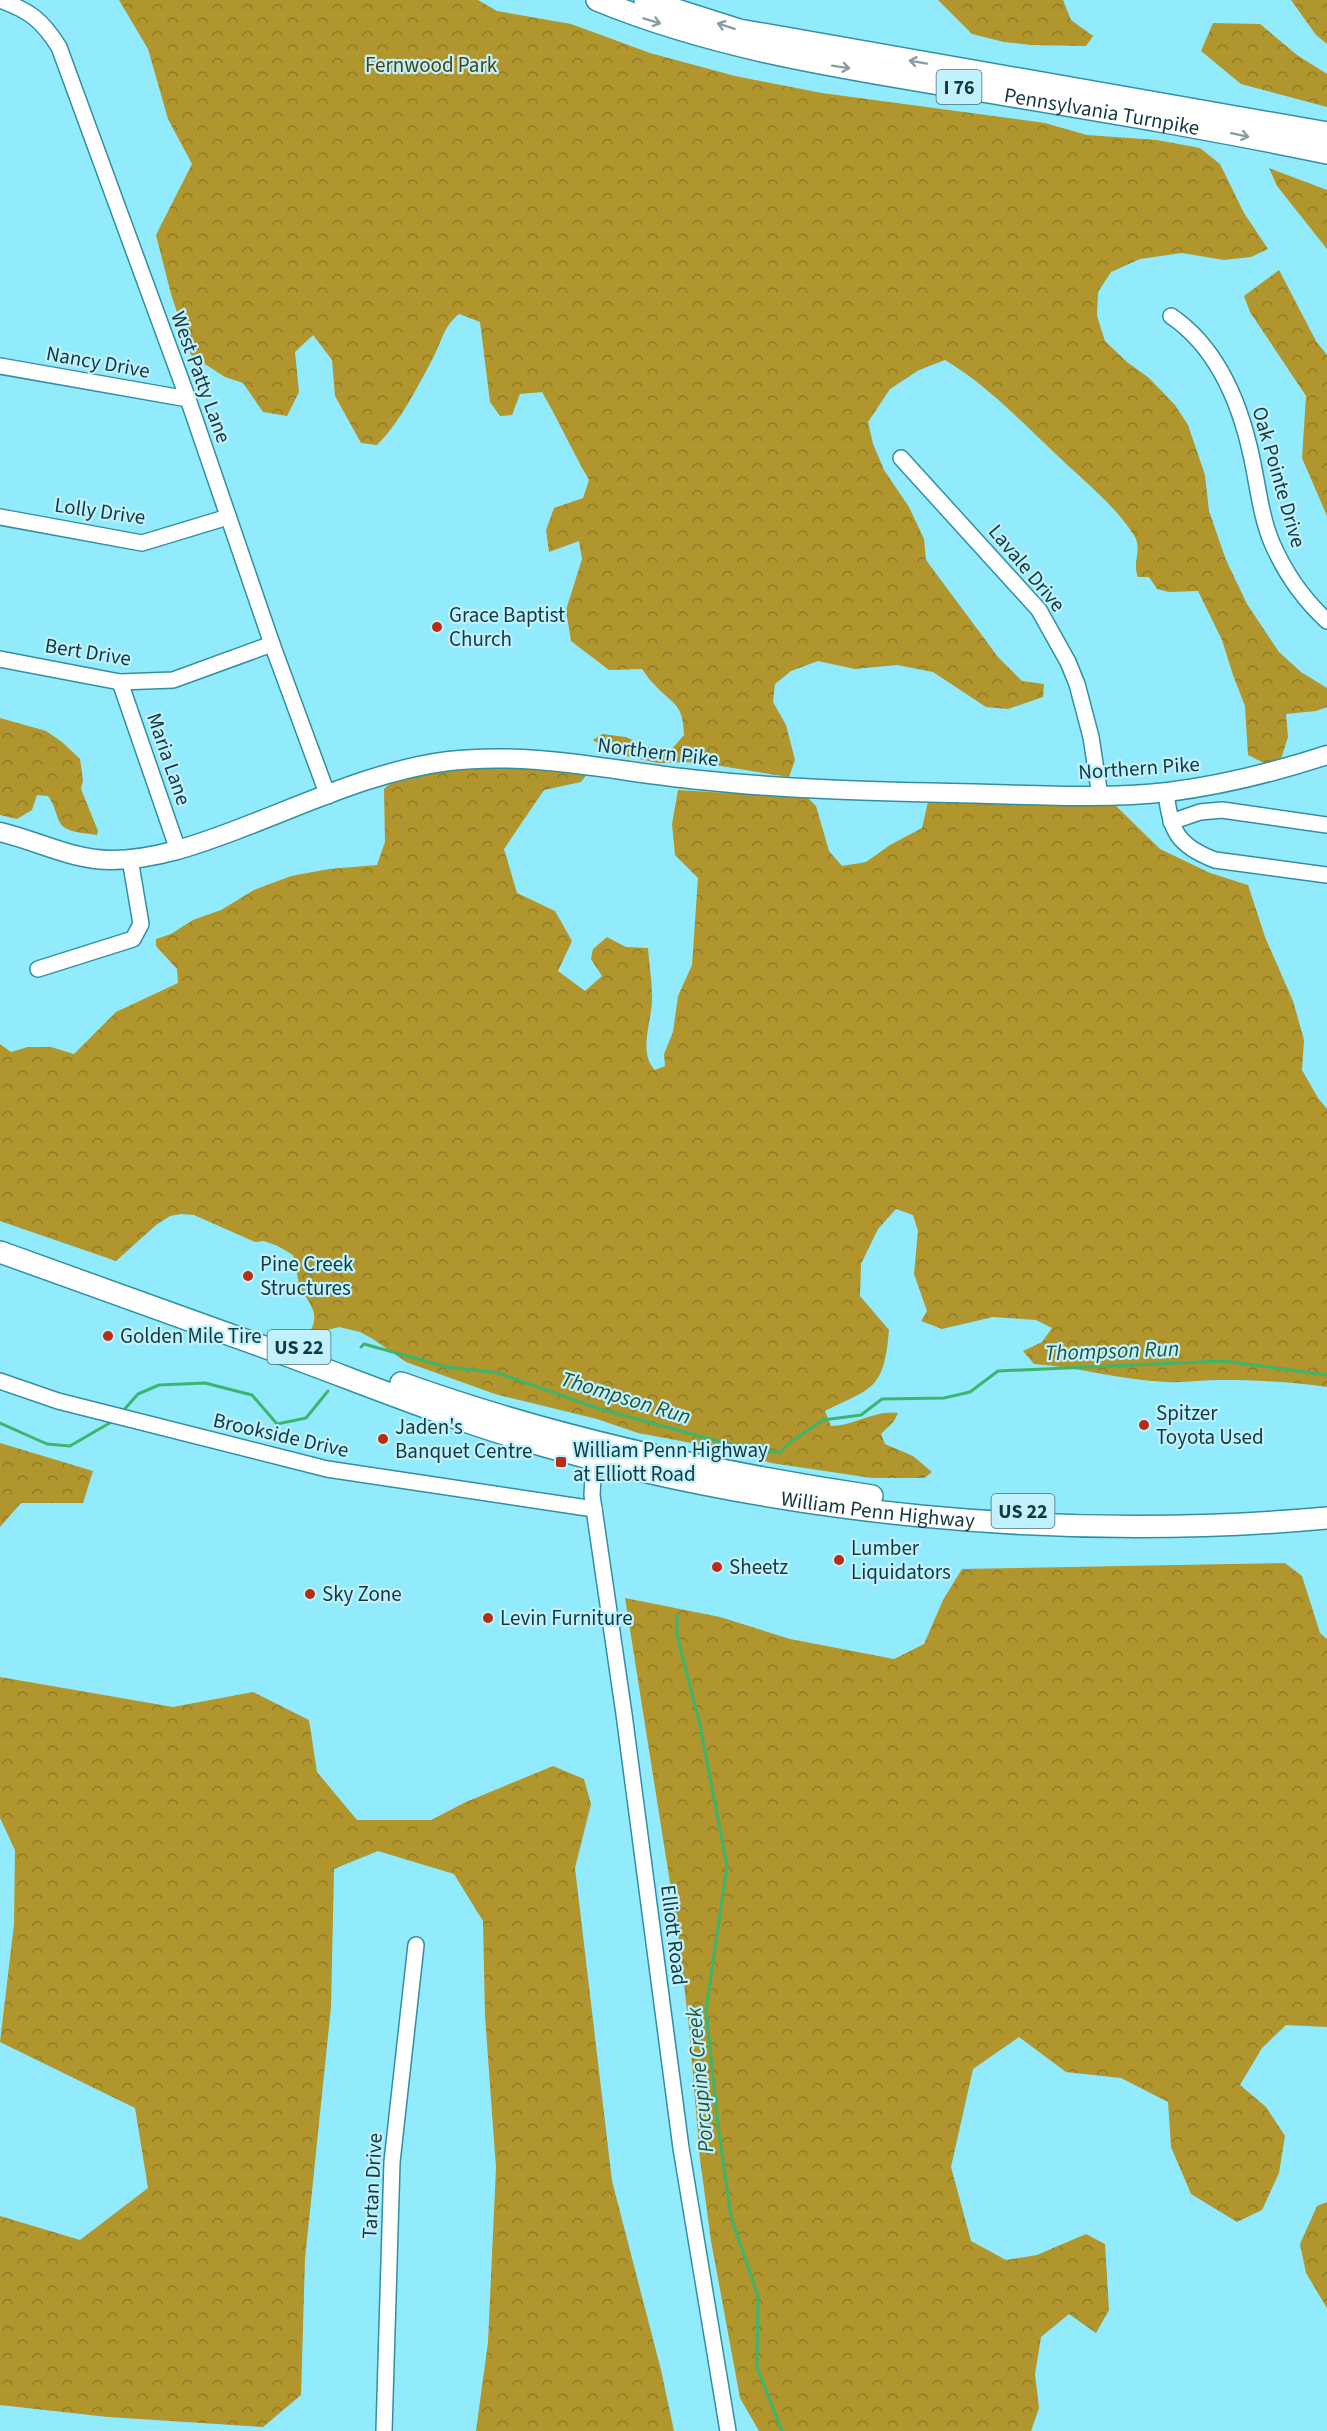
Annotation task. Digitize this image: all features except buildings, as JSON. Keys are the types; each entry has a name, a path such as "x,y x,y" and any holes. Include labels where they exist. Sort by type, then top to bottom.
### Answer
{"highway":[{"name":"Pennsylvania Turnpike","path":"597,0 637,16 717,41 791,58 1224,131 1327,153"},
{"name":"Pennsylvania Turnpike","path":"645,0 739,30 1327,133"},
{"name":"William Penn Highway","path":"0,1239 423,1391 528,1425 598,1452 676,1478 781,1498 986,1521 1148,1527 1255,1524 1327,1518"},
{"name":"William Penn Highway","path":"0,1252 418,1405 523,1440 669,1460 784,1482 898,1500 976,1508 1148,1514 1327,1506"}],"main road":[{"name":"Northern Pike","path":"0,832 66,854 90,859 130,859 178,850 410,768 448,761 500,759 567,764 664,777 760,786 1100,796 1166,792 1224,784 1271,773 1327,755"}],"street":[{"name":"West Patty Lane","path":"0,0 33,15 47,28 59,47 188,399 272,644 328,796"},
{"name":"Oak Pointe Drive","path":"1171,316 1196,336 1211,356 1232,394 1246,434 1259,497 1272,542 1301,594 1327,621"},
{"name":"Nancy Drive","path":"0,366 188,399"},
{"name":"Lavale Drive","path":"901,458 1039,610 1068,662 1077,684 1091,737 1100,796"},
{"name":"Lolly Drive","path":"0,517 142,543 228,517"},
{"name":"Bert Drive","path":"0,659 120,682 173,680 272,644"},
{"name":"Maria Lane","path":"120,682 178,850"},
{"path":"1166,792 1171,822 1185,846 1197,854 1215,860 1327,875"},
{"path":"1171,822 1200,812 1222,810 1327,825"},
{"path":"38,969 133,939 141,924 130,859"},
{"name":"Brookside Drive","path":"0,1381 58,1401 327,1469 594,1509"},
{"name":"Elliott Road","path":"598,1452 591,1488 624,1714 681,2148 728,2431"},
{"name":"Tartan Drive","path":"384,2431 392,2162 417,1945"}],"green space":[{"name":"Fernwood Park","path":"119,0 478,0 497,11 571,24 650,53 735,76 822,93 1045,123 1087,135 1157,140 1200,148 1220,164 1244,213 1268,249 1251,257 1224,260 1182,253 1140,259 1111,272 1098,292 1097,316 1105,341 1127,362 1149,378 1175,405 1188,425 1205,475 1209,511 1226,560 1247,604 1279,652 1301,672 1327,688 1327,707 1316,711 1286,714 1288,737 1281,759 1264,763 1248,755 1245,706 1222,640 1198,591 1169,592 1157,589 1149,577 1138,577 1136,572 1137,542 1119,515 1005,406 977,382 945,360 919,370 890,389 868,422 873,444 884,470 909,507 924,539 926,560 998,657 1022,681 1044,684 1043,697 1008,709 986,707 933,672 897,665 855,669 818,661 791,671 775,684 773,702 786,725 795,760 789,777 696,762 658,763 612,753 593,740 602,734 626,737 647,747 671,750 684,735 683,724 679,709 642,669 609,670 571,641 566,610 582,559 579,541 549,552 546,530 554,508 583,498 589,480 542,392 520,394 512,415 500,416 490,402 480,322 459,314 446,329 408,404 377,445 361,443 335,396 332,360 313,335 295,352 299,392 287,416 263,412 243,383 225,377 191,355 171,294 156,235 192,164 168,119 148,49"},
{"path":"938,0 1063,0 1071,20 1093,36 1086,46 1004,42 972,34"},
{"path":"1291,0 1327,0 1327,44 1316,35"},
{"path":"1213,23 1260,24 1297,55 1327,74 1327,107 1241,84 1201,51"},
{"path":"1269,168 1327,190 1327,249 1277,186"},
{"path":"1279,270 1316,341 1327,355 1327,516 1302,458 1306,396 1250,312 1244,296"},
{"path":"0,718 46,731 80,759 83,780 81,789 98,831 97,835 77,832 63,826 48,796 37,795 32,810 17,819 0,815"},
{"path":"518,767 587,774 581,782 544,790 504,849 517,893 555,911 572,941 558,971 585,991 602,976 591,959 593,949 607,937 626,947 648,948 652,1005 646,1045 647,1054 655,1070 665,1066 664,1054 673,1032 678,996 692,965 698,878 675,855 672,824 678,790 808,798 816,806 829,851 842,866 866,862 890,845 922,828 928,802 1116,806 1160,849 1210,873 1248,885 1265,937 1293,1001 1304,1040 1302,1070 1327,1109 1327,1387 1248,1380 1149,1381 1034,1364 1023,1351 1042,1342 1052,1328 1036,1320 993,1317 942,1329 921,1321 927,1311 914,1274 918,1231 913,1215 896,1209 878,1229 861,1264 860,1296 889,1330 884,1364 873,1384 855,1397 825,1411 831,1426 881,1413 898,1413 894,1421 881,1434 885,1444 913,1456 932,1472 924,1478 872,1478 771,1463 740,1452 638,1433 597,1419 495,1394 406,1362 360,1332 339,1327 311,1330 314,1322 313,1309 300,1286 293,1255 278,1246 264,1241 255,1242 194,1215 170,1216 156,1225 116,1261 0,1221 0,1044 11,1052 28,1047 51,1047 74,1054 116,1012 178,983 177,969 156,946 156,939 171,934 193,920 221,910 254,890 291,876 329,869 377,865 385,842 384,789 395,781 447,769"},
{"path":"0,1443 93,1471 83,1503 21,1503 0,1527"},
{"path":"1285,1563 1302,1576 1320,1633 1327,1639 1327,2027 1286,2025 1262,2048 1240,2085 1266,2107 1285,2136 1279,2173 1262,2210 1237,2222 1191,2194 1171,2147 1168,2102 1121,2078 1066,2072 1019,2037 973,2069 951,2167 971,2241 1006,2260 1037,2255 1086,2234 1105,2244 1109,2310 1096,2333 1069,2314 1041,2337 1035,2374 1039,2408 1031,2431 759,2431 740,2398 711,2241 700,2159 679,1940 625,1598 720,1617 790,1639 894,1659 924,1644 943,1600 962,1569"},
{"path":"0,1677 173,1707 253,1692 309,1720 317,1772 357,1820 431,1820 466,1802 553,1766 584,1779 591,1804 575,1868 612,2181 661,2370 674,2431 476,2431 488,2342 496,2168 485,2016 483,1921 454,1874 378,1851 334,1869 331,2007 305,2259 301,2395 263,2427 108,2417 0,2405 0,2216 80,2240 148,2188 135,2108 0,2042 14,1924 15,1850 0,1818"},
{"path":"1327,2202 1327,2308 1306,2273 1300,2244 1317,2206"}],"waterway":[{"name":"Thompson Run","path":"361,1347 364,1344 447,1367 498,1373 600,1409 721,1442 779,1453 792,1441 823,1420 861,1415 882,1399 944,1398 970,1392 998,1371 1223,1361 1327,1375"},
{"name":"Thompson Run","path":"122,1412 138,1394 159,1385 205,1383 252,1395 277,1424 306,1418 328,1391"},
{"name":"Thompson Run","path":"0,1423 47,1444 70,1446 113,1421"},
{"name":"Porcupine Creek","path":"677,1615 677,1635 700,1725 727,1866 706,2010 719,2133 731,2217 758,2296 757,2367 782,2431"}],"place":[{"name":"Grace Baptist Church","path":"437,627"},
{"name":"Pine Creek Structures","path":"248,1276"},
{"name":"Golden Mile Tire","path":"108,1336"},
{"name":"Spitzer Toyota Used","path":"1144,1425"},
{"name":"Jaden's Banquet Centre","path":"383,1439"},
{"name":"William Penn Highway at Elliott Road","path":"561,1462"},
{"name":"Lumber Liquidators","path":"839,1560"},
{"name":"Sheetz","path":"717,1567"},
{"name":"Sky Zone","path":"310,1594"},
{"name":"Levin Furniture","path":"488,1618"}]}
